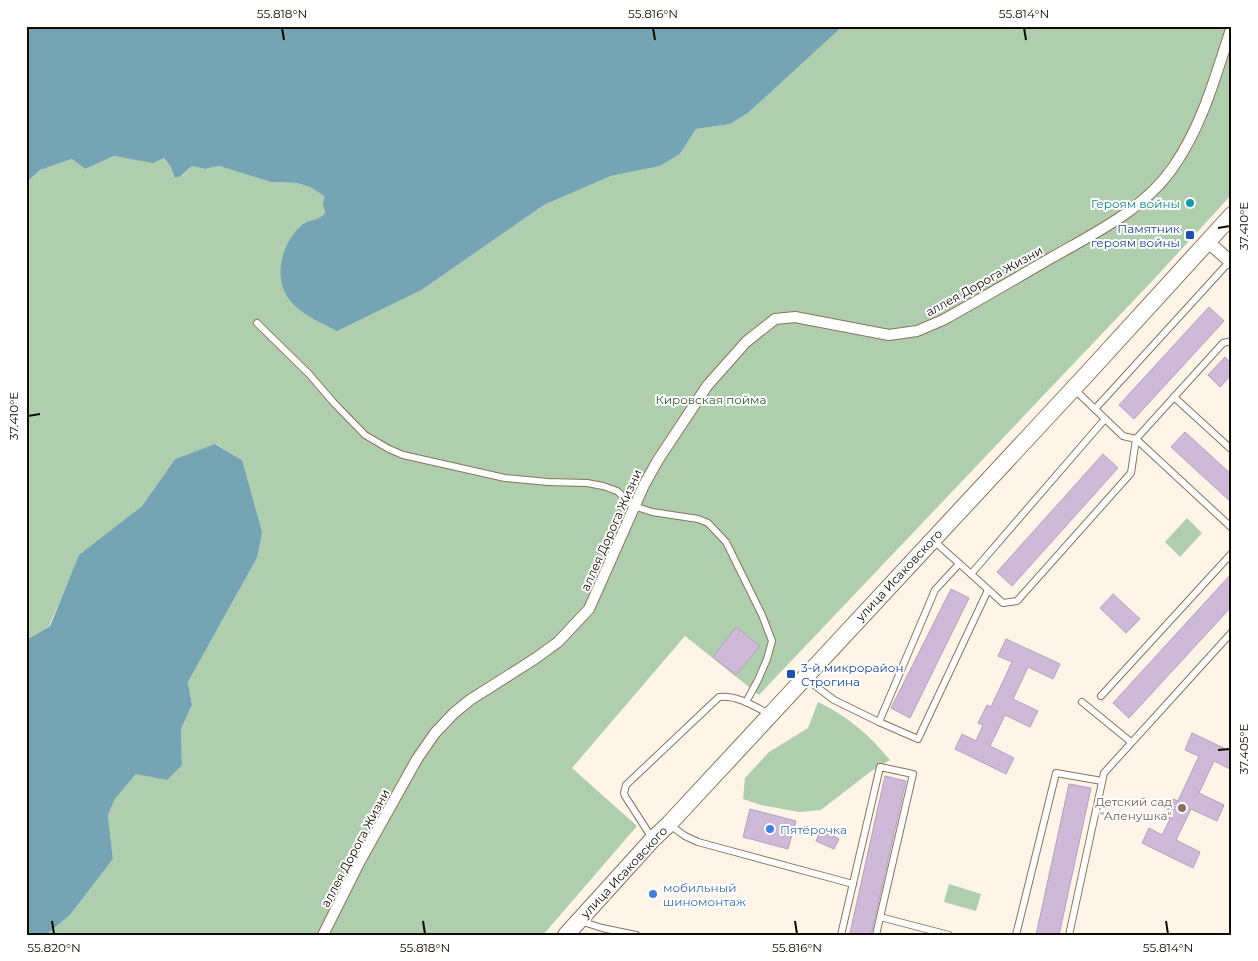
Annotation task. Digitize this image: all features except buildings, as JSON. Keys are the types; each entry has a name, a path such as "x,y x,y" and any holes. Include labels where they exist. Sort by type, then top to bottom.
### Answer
{"street":[{"name":"аллея Дорога Жизни","path":"323,935 360,861 417,759 435,733 454,712 470,700 558,642 590,609 634,506 658,460 707,386 746,342 775,319 795,317 889,335 916,331 943,320 1092,235 1129,211 1160,184 1174,166 1195,130 1232,26"},
{"name":"улица Исаковского","path":"566,935 1232,215"},
{"path":"1207,241 1231,262"}],"lane":[{"path":"1095,409 1231,262"},
{"path":"257,323 309,374 365,435 389,450 403,455 505,478 587,483 603,486 617,491 634,506 652,512 708,523 726,542 762,615 772,641 768,659 746,702"},
{"path":"932,539 1003,603 1017,601 1132,473 1136,439 1223,344 1232,341"},
{"path":"1073,388 1123,436 1136,439 1232,528"},
{"path":"1174,397 1232,450"},
{"path":"970,574 1105,419"},
{"path":"1101,696 1232,553"},
{"path":"879,722 935,590 959,564"},
{"path":"805,678 834,700 918,739 988,590"},
{"path":"1069,935 1104,772 1232,632"},
{"path":"653,839 624,793 626,784 720,697 746,702 770,714"},
{"path":"1082,702 1131,742"},
{"path":"841,935 880,767 913,774 876,935"},
{"path":"1016,935 1056,773 1102,781"},
{"path":"669,824 685,836 698,842 853,884"},
{"path":"880,917 949,935"},
{"path":"579,920 602,928 636,935"}],"green space":[{"name":"Кировская пойма","path":"843,26 1232,26 1232,194 1155,278 759,695 685,636 572,768 637,826 543,935 46,935 70,915 113,859 108,815 115,799 136,774 182,765 181,729 192,705 188,682 257,558 242,460 216,444 175,459 142,506 80,555 49,626 26,640 26,183 40,170 72,159 85,169 114,156 153,162 164,158 182,176 192,166 205,169 219,166 271,182 297,183 310,187 324,196 323,205 325,213 318,220 303,223 423,289 544,205 611,176 660,166 680,154 696,129 730,124 748,113"},
{"path":"1187,518 1202,533 1180,557 1165,542"},
{"path":"818,702 839,713 857,727 890,760 870,772 821,810 799,812 761,805 743,799 745,778 769,752 808,728"},
{"path":"949,884 981,894 976,911 944,902"}],"water":[{"path":"26,26 843,26 748,113 730,124 696,129 680,154 660,166 611,176 544,205 423,289 337,331 315,320 294,305 282,286 281,264 288,242 302,225 325,213 323,205 324,196 310,187 297,183 271,182 219,166 205,169 192,166 181,176 175,178 171,167 164,158 153,163 114,156 85,169 72,159 40,170 26,183"},
{"path":"215,444 242,460 262,532 257,558 188,682 192,705 181,729 182,765 167,780 136,774 115,799 108,815 113,859 70,915 46,935 26,935 26,640 50,626 79,555 142,506 175,459"}],"place":[{"name":"Героям войны","path":"1190,203"},
{"name":"Памятник героям войны","path":"1190,235"},
{"name":"3-й микрорайон Строгина","path":"791,674"},
{"name":"Детский сад \"Аленушка\"","path":"1182,808"},
{"name":"Пятёрочка","path":"770,829"},
{"name":"мобильный шиномонтаж","path":"653,894"}]}
